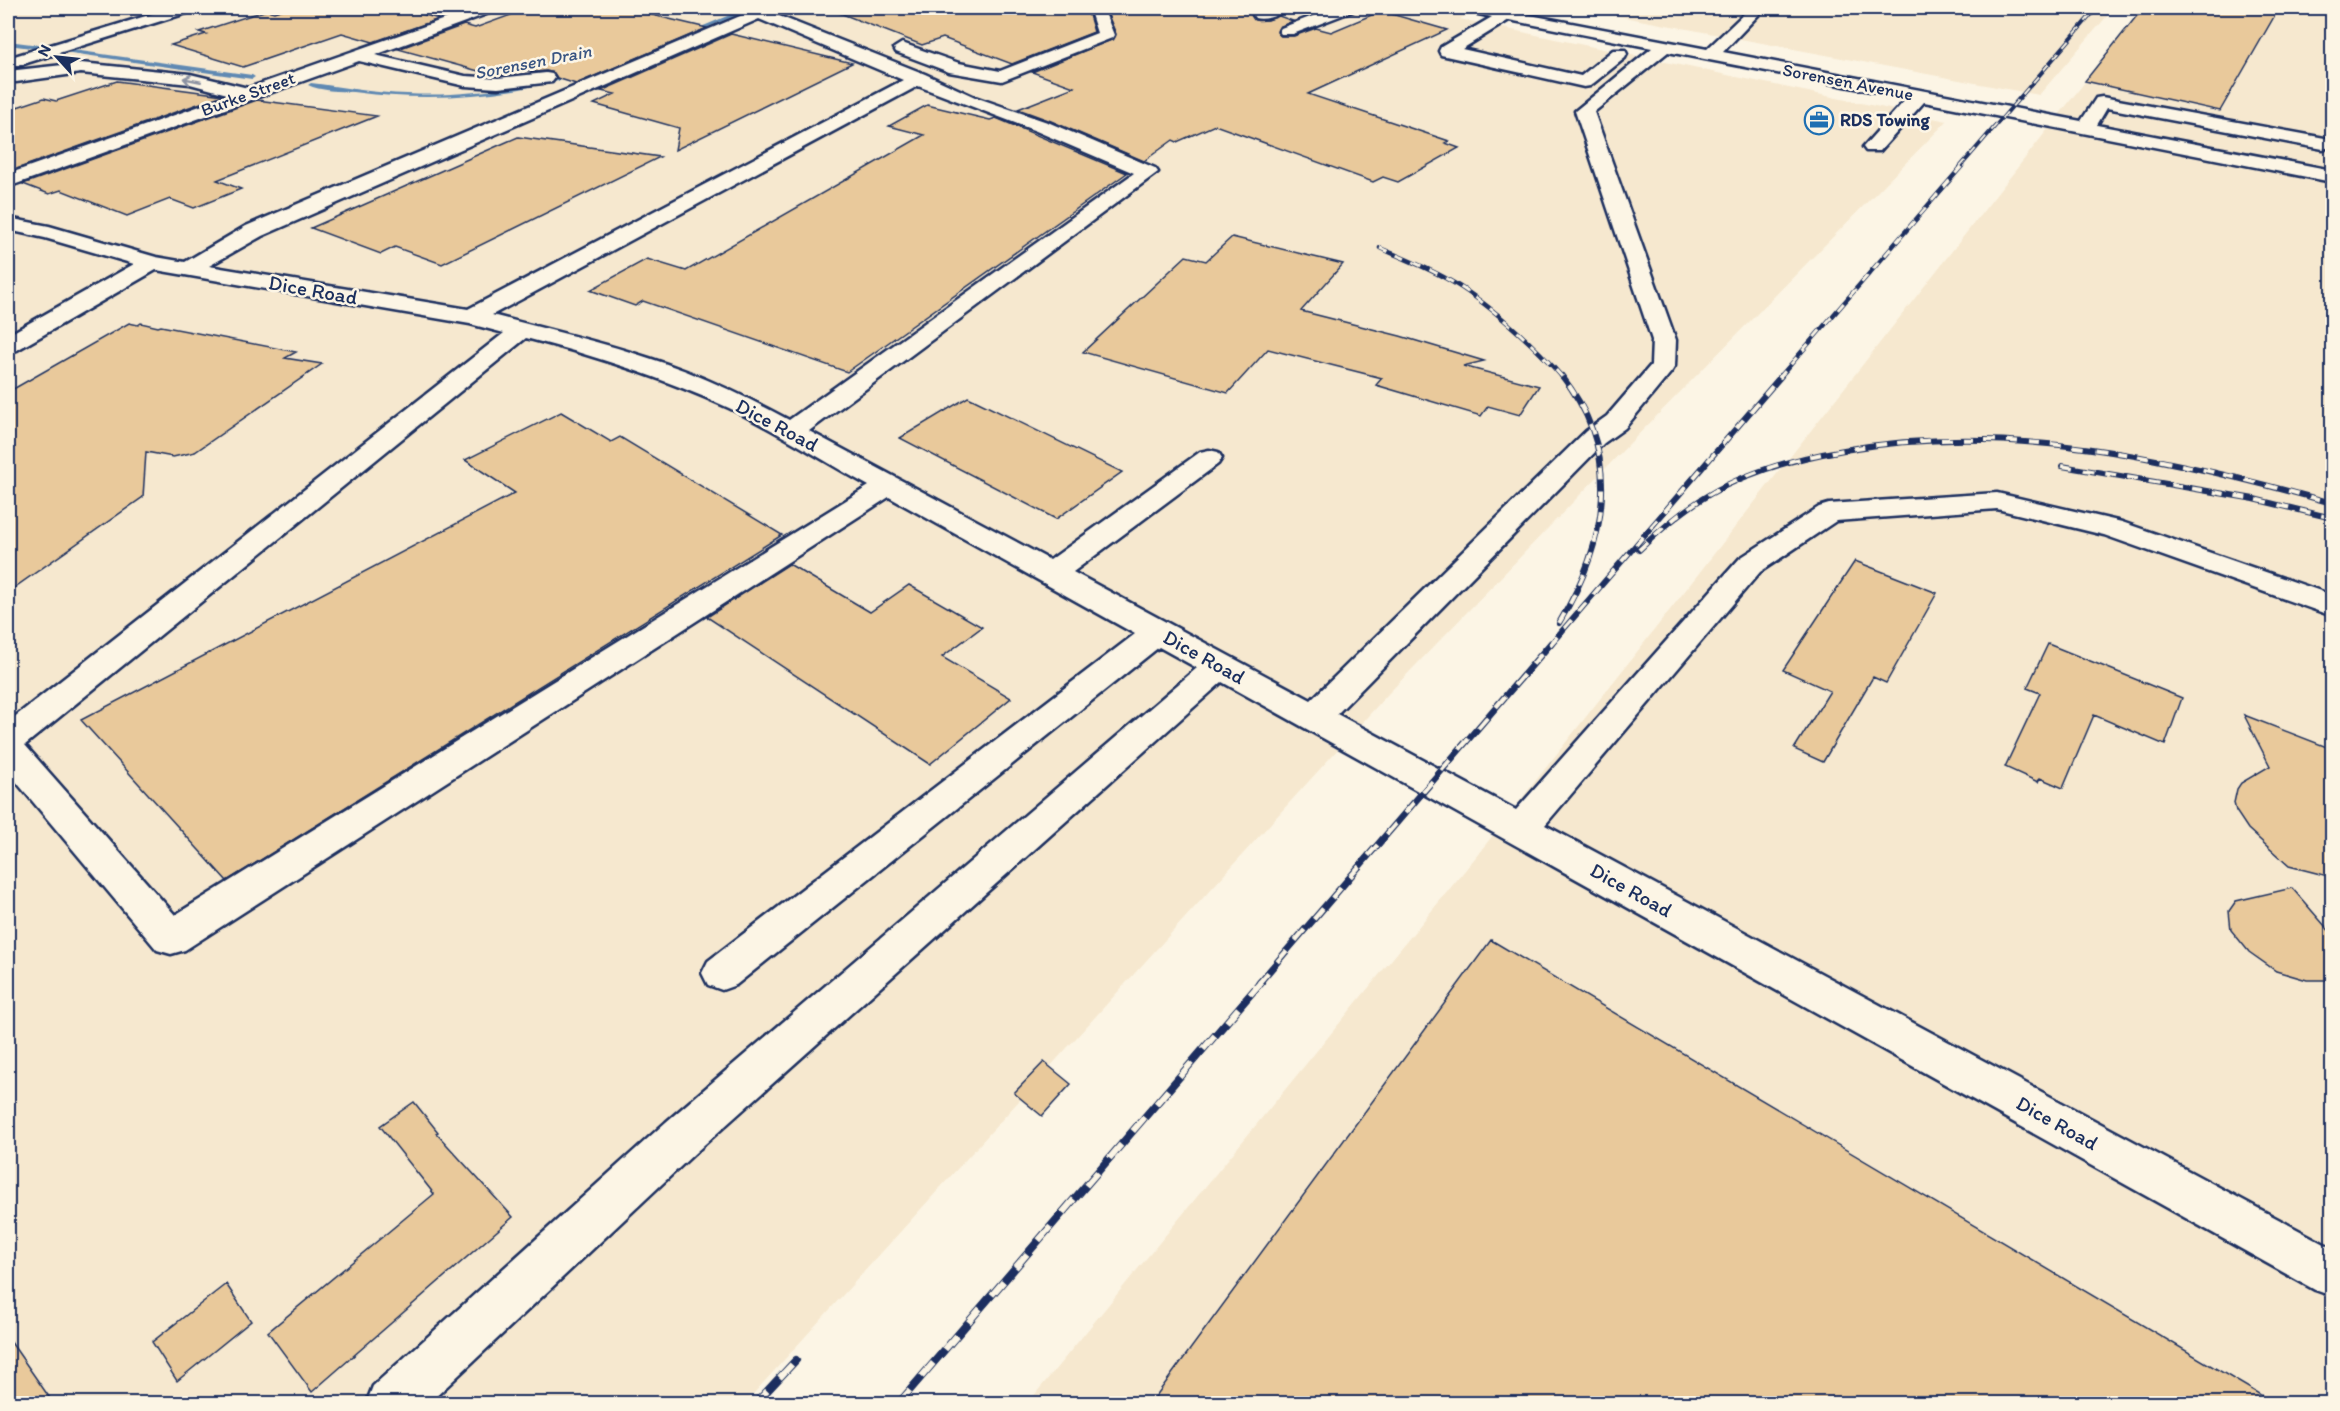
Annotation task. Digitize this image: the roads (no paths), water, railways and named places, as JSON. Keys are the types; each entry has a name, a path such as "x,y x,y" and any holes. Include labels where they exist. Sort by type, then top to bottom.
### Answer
{"street":[{"path":"8,63 187,8"},
{"name":"Burke Street","path":"8,181 489,8"},
{"path":"891,44 955,68 1002,76 1106,35 1096,8"},
{"path":"1261,15 1279,8"},
{"path":"1287,31 1347,8"},
{"name":"Sorensen Avenue","path":"1471,8 2332,176"},
{"path":"1712,55 1758,8"},
{"path":"188,269 254,231 759,14 919,78 969,101 1043,127 1148,172 790,432"},
{"path":"1507,15 1446,51 1584,82 1637,40"},
{"path":"1314,717 1595,437 1616,422 1663,366 1664,340 1584,111 1665,46"},
{"path":"356,55 465,81 498,83 546,78"},
{"path":"8,76 16,77 81,68 190,79 249,94"},
{"path":"471,317 919,78"},
{"path":"1874,147 1919,96"},
{"path":"2085,129 2102,102 2328,136 2332,166"},
{"name":"Dice Road","path":"8,224 49,232 153,263 471,317 585,346 676,376 740,404 2332,1273"},
{"path":"8,345 153,263"},
{"path":"8,740 522,330"},
{"path":"1051,574 1209,458"},
{"path":"8,749 171,938 889,485"},
{"path":"1520,829 1750,565 1829,513 1997,501 2112,528 2332,606"},
{"path":"722,974 1158,632"},
{"path":"391,1404 681,1137 1220,666"}],"waterway":[{"name":"Sorensen Drain","path":"690,33 750,8"},
{"name":"Sorensen Drain","path":"8,43 47,48"},
{"name":"Sorensen Drain","path":"66,51 252,77"},
{"name":"Sorensen Drain","path":"311,85 395,95 449,96 513,89 575,75"}],"railway":[{"path":"1960,167 2097,8"},
{"path":"1779,378 1962,166"},
{"path":"1380,248 1439,275 1478,299 1538,351 1563,378"},
{"path":"1559,623 1588,562 1597,531 1602,499 1601,468 1594,437 1582,406 1562,376"},
{"path":"1550,645 1781,376"},
{"path":"1639,550 1691,506 1742,478 1809,457 1906,442 1967,440 2029,442 2090,449 2211,472 2332,503"},
{"path":"2062,466 2254,499 2332,518"},
{"path":"1259,983 1551,643"},
{"path":"898,1404 1261,982"},
{"path":"755,1404 796,1360"}],"place":[{"name":"RDS Towing","path":"1819,120"}]}
